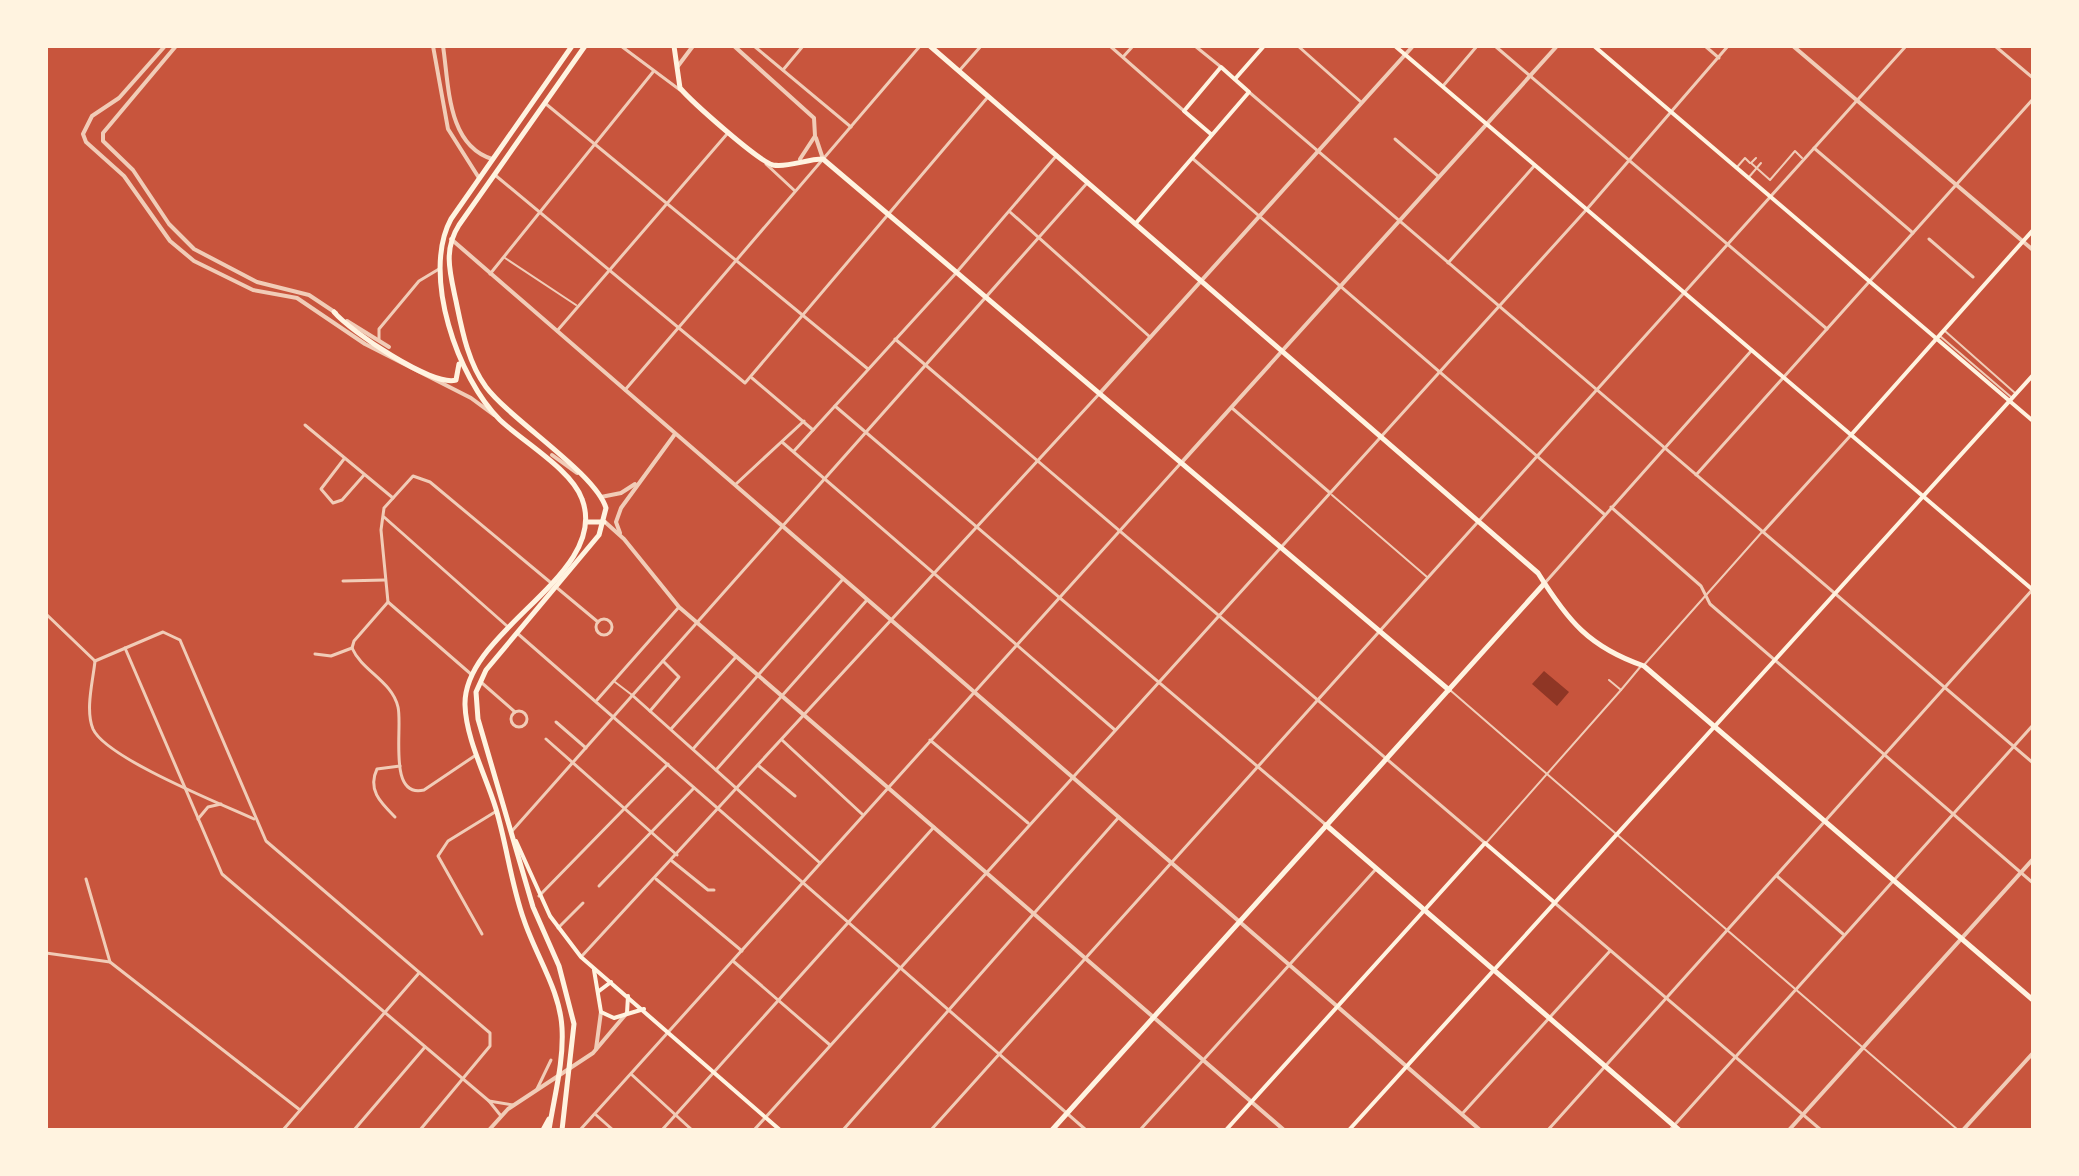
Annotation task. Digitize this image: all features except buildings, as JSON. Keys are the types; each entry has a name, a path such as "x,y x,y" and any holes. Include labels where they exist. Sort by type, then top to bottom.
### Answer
{"main road":[{"path":"334,312 360,337 446,381 456,380 459,372 457,347 439,269 440,243 446,228 479,178 572,46"},
{"path":"562,1130 574,1024 559,966 533,907 476,712 479,681 599,535 605,522 606,508 601,497 497,400 479,377 466,344 449,272 451,239 585,46"},
{"path":"674,46 677,82 683,92 764,161 782,166 800,159 823,159 1449,690"},
{"path":"930,46 1538,573 1562,612 1605,651 1642,665 2033,1000"},
{"path":"1235,79 1264,46"},
{"path":"1395,46 2033,590"},
{"path":"1594,46 1870,282 1940,335 2012,398 2033,421"},
{"path":"1136,223 1212,135 1249,92 1221,67 1184,111 1212,135"},
{"path":"1851,435 2033,230"},
{"path":"457,347 474,388 499,419 577,489 584,503 586,522 579,548 472,675 465,709 497,811 520,909 559,1007 562,1046 552,1115 546,1130"},
{"path":"1349,1130 2033,375"},
{"path":"586,522 605,522"},
{"path":"1052,1130 1543,585"},
{"path":"1326,825 1674,1129"},
{"path":"512,831 539,896 558,928 581,957 670,1031 780,1130"},
{"path":"1226,1130 1485,843 1555,903"},
{"path":"594,970 601,1012 614,1018 644,1009"},
{"path":"599,991 611,982"},
{"path":"627,1013 628,995"}],"street":[{"path":"165,46 119,98 92,116 83,134 86,142 124,176 170,241 194,261 253,290 297,298 365,344 462,393 499,419"},
{"path":"176,46 102,137 106,145 133,170 178,235 206,256 257,282 309,295 389,347"},
{"path":"433,46 448,129 479,178"},
{"path":"443,46 459,129 476,152 492,159"},
{"path":"621,46 683,92"},
{"path":"676,68 693,46"},
{"path":"734,46 810,113 815,121 815,136 823,159"},
{"path":"754,46 851,127"},
{"path":"783,70 803,46"},
{"path":"625,390 920,46"},
{"path":"959,71 981,46"},
{"path":"1110,46 1184,111"},
{"path":"1123,57 1133,46"},
{"path":"1195,46 1221,67"},
{"path":"1298,46 1361,103"},
{"path":"581,957 806,715 1413,46"},
{"path":"1443,86 1477,46"},
{"path":"1495,46 1827,329"},
{"path":"580,1130 1557,46"},
{"path":"1705,46 1719,58"},
{"path":"754,1130 1378,437 1499,307 1673,113 1728,46"},
{"path":"1793,46 2033,250"},
{"path":"931,1130 1906,46"},
{"path":"1995,46 2033,78"},
{"path":"160,52 167,57"},
{"path":"490,274 653,72"},
{"path":"1249,92 2033,763"},
{"path":"495,175 541,210 742,382 752,378 988,96"},
{"path":"1696,475 2033,99"},
{"path":"546,104 868,369"},
{"path":"557,331 730,131"},
{"path":"800,159 815,136"},
{"path":"1395,139 1439,177"},
{"path":"1814,148 1913,233"},
{"path":"1737,167 1745,158 1770,180 1788,155 1795,151 1804,159"},
{"path":"793,452 956,273 1057,155"},
{"path":"1192,158 1604,514"},
{"path":"1751,163 1756,158"},
{"path":"764,161 795,191"},
{"path":"1748,177 1761,163"},
{"path":"1448,263 1535,165"},
{"path":"1761,173 1766,167"},
{"path":"512,831 1088,182"},
{"path":"1010,211 1150,337"},
{"path":"154,219 162,214"},
{"path":"1918,228 1923,233"},
{"path":"451,239 1480,1130"},
{"path":"1929,239 1973,277"},
{"path":"504,257 578,307"},
{"path":"383,344 379,329 419,281 439,269"},
{"path":"1940,335 2012,398"},
{"path":"895,339 1485,843 1851,435"},
{"path":"1543,585 1752,350"},
{"path":"752,378 813,430"},
{"path":"835,406 1326,825"},
{"path":"1231,408 1428,578"},
{"path":"735,485 804,421"},
{"path":"305,425 393,498"},
{"path":"624,539 616,517 637,483 675,434"},
{"path":"782,442 1115,730"},
{"path":"552,455 577,473"},
{"path":"344,459 321,489 333,503 342,500 364,475"},
{"path":"472,675 388,602 382,516 393,498 412,477 420,476 550,582"},
{"path":"601,497 621,493 637,483"},
{"path":"1611,507 1701,586 1706,596 1774,659 2033,883"},
{"path":"382,516 510,628"},
{"path":"605,522 624,539 679,607 1284,1130"},
{"path":"693,749 843,579"},
{"path":"343,581 385,580"},
{"path":"556,587 598,622 610,622 608,634 598,634 598,622"},
{"path":"1548,1130 2033,590"},
{"path":"716,770 867,600"},
{"path":"352,648 354,641 388,602"},
{"path":"597,701 679,607"},
{"path":"46,614 95,661 91,726 100,742 254,819"},
{"path":"95,661 163,632 180,640 266,841 490,1033 492,1041 420,1130"},
{"path":"517,633 1086,1130"},
{"path":"125,648 222,874 489,1101 501,1116"},
{"path":"315,654 331,656 352,648"},
{"path":"352,648 396,700 401,778 406,787 419,791 429,787 478,754"},
{"path":"671,729 737,656"},
{"path":"650,711 679,677 663,660"},
{"path":"1609,680 1621,690"},
{"path":"479,681 515,712 527,715 522,727 511,721 515,712"},
{"path":"614,681 820,863"},
{"path":"1449,690 1960,1130 2033,1053"},
{"path":"556,722 586,748"},
{"path":"1674,1129 1795,989 2033,725"},
{"path":"546,739 677,855"},
{"path":"782,740 863,815"},
{"path":"930,740 1029,824"},
{"path":"539,896 668,764"},
{"path":"395,817 376,796 373,779 377,769 400,766"},
{"path":"759,766 795,796"},
{"path":"599,886 695,788"},
{"path":"198,820 208,807 221,804"},
{"path":"482,934 442,867 439,851 448,841 497,811"},
{"path":"843,1130 1119,817"},
{"path":"662,1130 934,827"},
{"path":"1789,1130 2033,859"},
{"path":"672,861 708,890 714,890"},
{"path":"1140,1130 1376,868"},
{"path":"1777,876 1844,935"},
{"path":"86,879 110,962"},
{"path":"656,879 742,951"},
{"path":"558,928 583,903"},
{"path":"1555,903 1821,1130"},
{"path":"1462,1114 1611,950"},
{"path":"46,953 110,962 300,1110"},
{"path":"733,961 830,1045"},
{"path":"284,1128 419,973"},
{"path":"595,1051 601,1012"},
{"path":"492,1130 513,1105 595,1051 627,1013"},
{"path":"354,1130 425,1047"},
{"path":"537,1090 551,1060"},
{"path":"631,1074 692,1130"},
{"path":"489,1101 513,1105"},
{"path":"595,1114 613,1130"}],"shaded area":[{"path":"1544,671 1569,692 1557,706 1532,684"}]}
